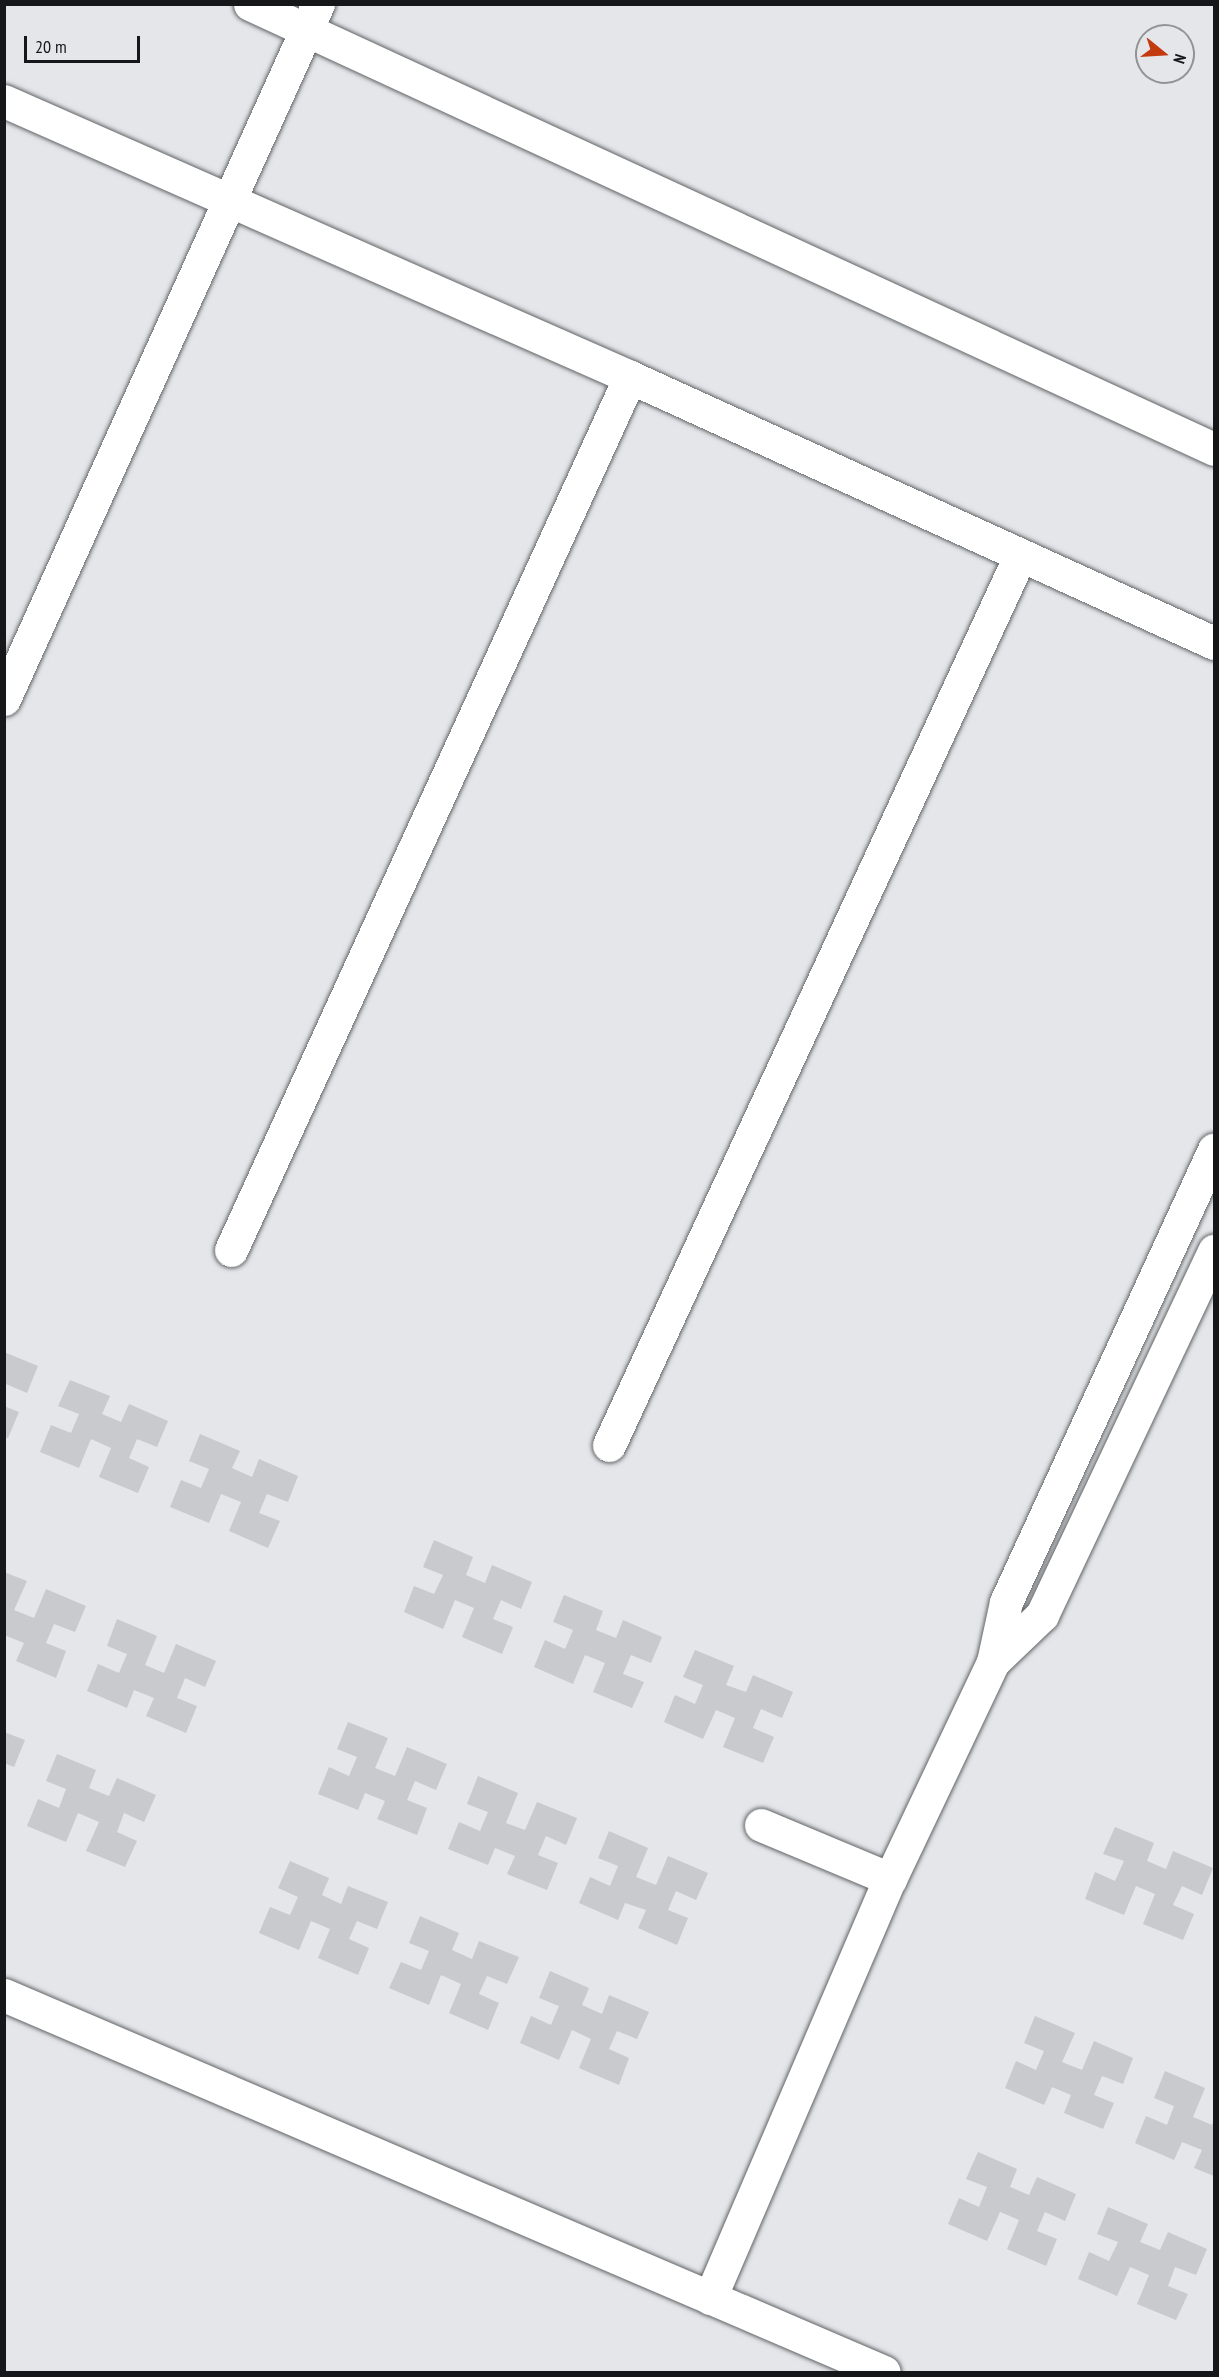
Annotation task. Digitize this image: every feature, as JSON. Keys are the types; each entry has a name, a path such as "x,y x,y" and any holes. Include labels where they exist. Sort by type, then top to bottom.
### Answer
{"street":[{"path":"250,4 312,17 1215,449"},
{"path":"4,699 231,201 312,17"},
{"path":"4,101 630,377 1215,643"},
{"path":"231,1250 630,377"},
{"path":"609,1445 1020,556"},
{"path":"710,2298 890,1879 993,1662 1006,1602 1215,1149"},
{"path":"993,1662 1042,1615 1215,1251"},
{"path":"761,1825 890,1879"},
{"path":"4,1995 884,2373"}],"building":[{"path":"4,1352 38,1366 27,1393 6,1384 4,1388"},
{"path":"70,1380 110,1396 102,1414 121,1422 129,1404 168,1421 157,1447 137,1439 129,1458 149,1467 138,1493 99,1477 111,1448 91,1439 79,1468 40,1452 51,1425 71,1433 79,1414 58,1406"},
{"path":"4,1406 19,1412 8,1438 4,1437"},
{"path":"200,1434 240,1451 232,1468 252,1477 259,1459 298,1476 288,1502 267,1494 259,1513 280,1521 268,1548 229,1531 241,1502 221,1494 209,1523 170,1507 181,1480 201,1488 209,1469 189,1461"},
{"path":"434,1540 473,1557 466,1575 485,1583 492,1565 532,1582 521,1609 501,1600 493,1619 513,1627 502,1654 462,1637 474,1608 455,1600 443,1629 404,1612 414,1586 434,1594 443,1575 423,1567"},
{"path":"4,1572 27,1581 14,1610 34,1618 46,1589 86,1606 75,1632 54,1624 46,1643 66,1651 56,1678 16,1661 24,1643 4,1635"},
{"path":"564,1595 603,1611 596,1630 616,1638 623,1620 662,1637 651,1663 631,1655 623,1674 644,1682 632,1708 593,1692 605,1663 585,1655 573,1684 534,1667 545,1640 565,1649 573,1630 553,1622"},
{"path":"117,1619 157,1636 145,1665 164,1673 176,1644 216,1661 205,1687 185,1678 177,1698 197,1706 186,1733 146,1716 154,1698 134,1690 127,1708 87,1691 98,1664 119,1673 127,1654 107,1646"},
{"path":"695,1650 734,1666 726,1685 746,1692 753,1675 793,1692 782,1718 761,1709 753,1728 774,1737 763,1763 723,1747 735,1718 716,1710 703,1739 664,1722 675,1695 695,1704 703,1685 683,1677"},
{"path":"348,1722 388,1738 375,1768 395,1776 407,1747 447,1764 436,1790 415,1781 407,1800 427,1808 417,1835 377,1819 385,1801 365,1793 358,1810 318,1794 329,1767 349,1776 357,1757 337,1749"},
{"path":"4,1732 25,1740 14,1767 4,1763"},
{"path":"57,1754 96,1770 89,1788 109,1796 117,1778 156,1795 144,1822 124,1813 117,1832 137,1841 125,1867 86,1851 99,1822 78,1813 66,1842 27,1826 38,1799 59,1808 66,1789 46,1781"},
{"path":"478,1776 518,1793 506,1823 525,1830 537,1802 577,1818 566,1845 546,1836 538,1855 558,1863 547,1890 507,1874 515,1856 495,1848 488,1865 448,1849 459,1822 480,1831 488,1812 467,1804"},
{"path":"1115,1827 1154,1843 1147,1861 1166,1869 1173,1851 1213,1868 1202,1895 1182,1886 1173,1905 1194,1914 1183,1940 1143,1924 1155,1894 1136,1886 1124,1915 1085,1899 1095,1872 1115,1881 1124,1861 1103,1854"},
{"path":"609,1831 648,1848 636,1877 656,1885 668,1856 708,1873 696,1900 676,1891 668,1910 688,1918 677,1945 638,1928 646,1910 625,1903 618,1920 579,1903 590,1877 610,1886 618,1866 598,1858"},
{"path":"290,1861 329,1878 322,1895 341,1904 348,1886 388,1902 377,1929 357,1921 349,1939 369,1948 358,1975 318,1958 330,1929 311,1921 299,1950 259,1933 270,1907 290,1915 298,1897 278,1888"},
{"path":"420,1916 459,1933 452,1950 472,1959 479,1941 519,1957 507,1984 487,1976 479,1994 499,2003 488,2030 449,2013 461,1984 441,1975 429,2005 389,1988 401,1962 421,1970 429,1951 409,1943"},
{"path":"550,1971 589,1988 582,2005 602,2014 609,1995 649,2012 637,2039 617,2031 609,2049 629,2058 619,2085 579,2068 591,2039 572,2030 559,2060 520,2043 531,2016 551,2025 559,2006 539,1998"},
{"path":"1035,2016 1075,2033 1062,2062 1082,2070 1094,2041 1133,2058 1123,2084 1102,2076 1094,2095 1114,2103 1103,2129 1064,2113 1071,2095 1052,2087 1044,2105 1005,2088 1016,2061 1036,2070 1044,2051 1024,2043"},
{"path":"1165,2071 1205,2088 1193,2117 1212,2125 1214,2120 1214,2176 1194,2168 1202,2150 1182,2142 1174,2160 1135,2143 1146,2116 1167,2125 1174,2106 1154,2098"},
{"path":"978,2152 1017,2169 1010,2187 1029,2195 1037,2177 1076,2194 1065,2221 1045,2212 1037,2231 1057,2239 1046,2266 1007,2249 1019,2220 1000,2212 987,2241 948,2224 959,2198 979,2207 987,2187 966,2179"},
{"path":"1108,2207 1148,2224 1140,2242 1160,2250 1168,2232 1207,2249 1196,2275 1175,2267 1168,2286 1188,2294 1176,2320 1137,2304 1149,2275 1130,2267 1117,2296 1078,2279 1089,2252 1109,2261 1118,2242 1097,2234"}]}
